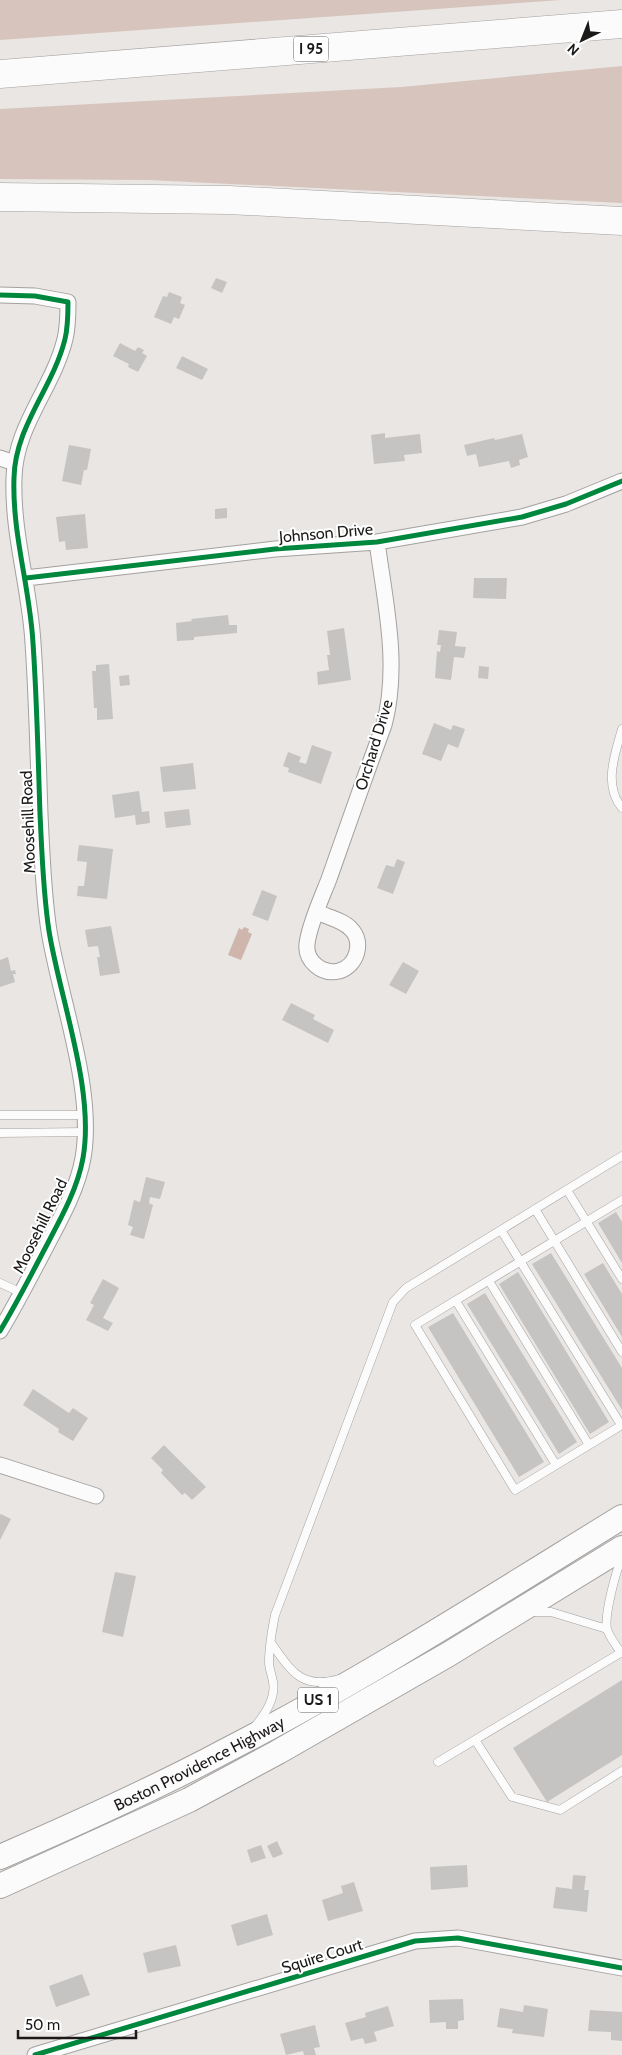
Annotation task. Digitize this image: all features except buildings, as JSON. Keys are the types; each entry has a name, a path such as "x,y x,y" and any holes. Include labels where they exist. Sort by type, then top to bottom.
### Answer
{"highway":[{"name":"I 95","path":"0,74 622,24"},
{"path":"0,197 230,200 622,221"}],"main road":[{"name":"Boston Providence Highway","path":"0,1857 237,1745 366,1672 622,1518"},
{"name":"Boston Providence Highway","path":"0,1886 189,1800 327,1725 622,1548"}],"street":[{"name":"Moosehill Road","path":"0,295 40,296 68,302 67,326 61,352 24,430 15,463 15,510 33,638 42,858 48,920 52,949 79,1072 85,1116 83,1159 74,1188 59,1222 0,1331"},
{"path":"0,458 15,463"},
{"name":"Johnson Drive","path":"26,578 275,549 377,542 522,517 566,504 622,482"},
{"name":"Orchard Drive","path":"317,912 384,725 389,705 392,662 377,542"},
{"path":"0,1464 96,1496"},
{"name":"Squire Court","path":"35,2055 415,1941 458,1938 622,1968"}],"lane":[{"path":"622,729 611,777 617,802 622,808"},
{"path":"0,1115 85,1116"},
{"path":"0,1133 85,1132"},
{"path":"237,1745 259,1721 272,1701 274,1683 269,1665 275,1615 390,1307 406,1288 622,1156"},
{"path":"567,1190 622,1279"},
{"path":"501,1230 520,1261 622,1425 515,1490 415,1325 456,1301 520,1261 587,1221 621,1203"},
{"path":"535,1210 622,1352"},
{"path":"489,1281 589,1445"},
{"path":"0,1283 22,1293"},
{"path":"456,1301 556,1465"},
{"path":"438,1762 621,1652 607,1630 616,1570 622,1557"},
{"path":"519,1611 551,1612 607,1630"},
{"path":"271,1642 289,1669 300,1678 325,1681 366,1672"},
{"path":"475,1740 512,1796 560,1810 622,1771"}],"shaded area":[{"path":"0,0 561,0 0,40"},
{"path":"622,66 622,203 149,180 0,179 0,109 401,87"},
{"path":"244,927 249,929 248,932 252,934 241,960 228,955 239,928 242,930"}],"cycle path":[{"path":"0,295 35,296 68,302 65,339 52,374 27,424 16,459 14,499 33,643 42,858 47,916 54,957 75,1044 84,1103 85,1132 83,1158 71,1196 0,1331"},
{"path":"26,578 275,549 377,542 522,517 566,504 622,481"},
{"path":"35,2055 415,1941 458,1938 622,1968"}]}
